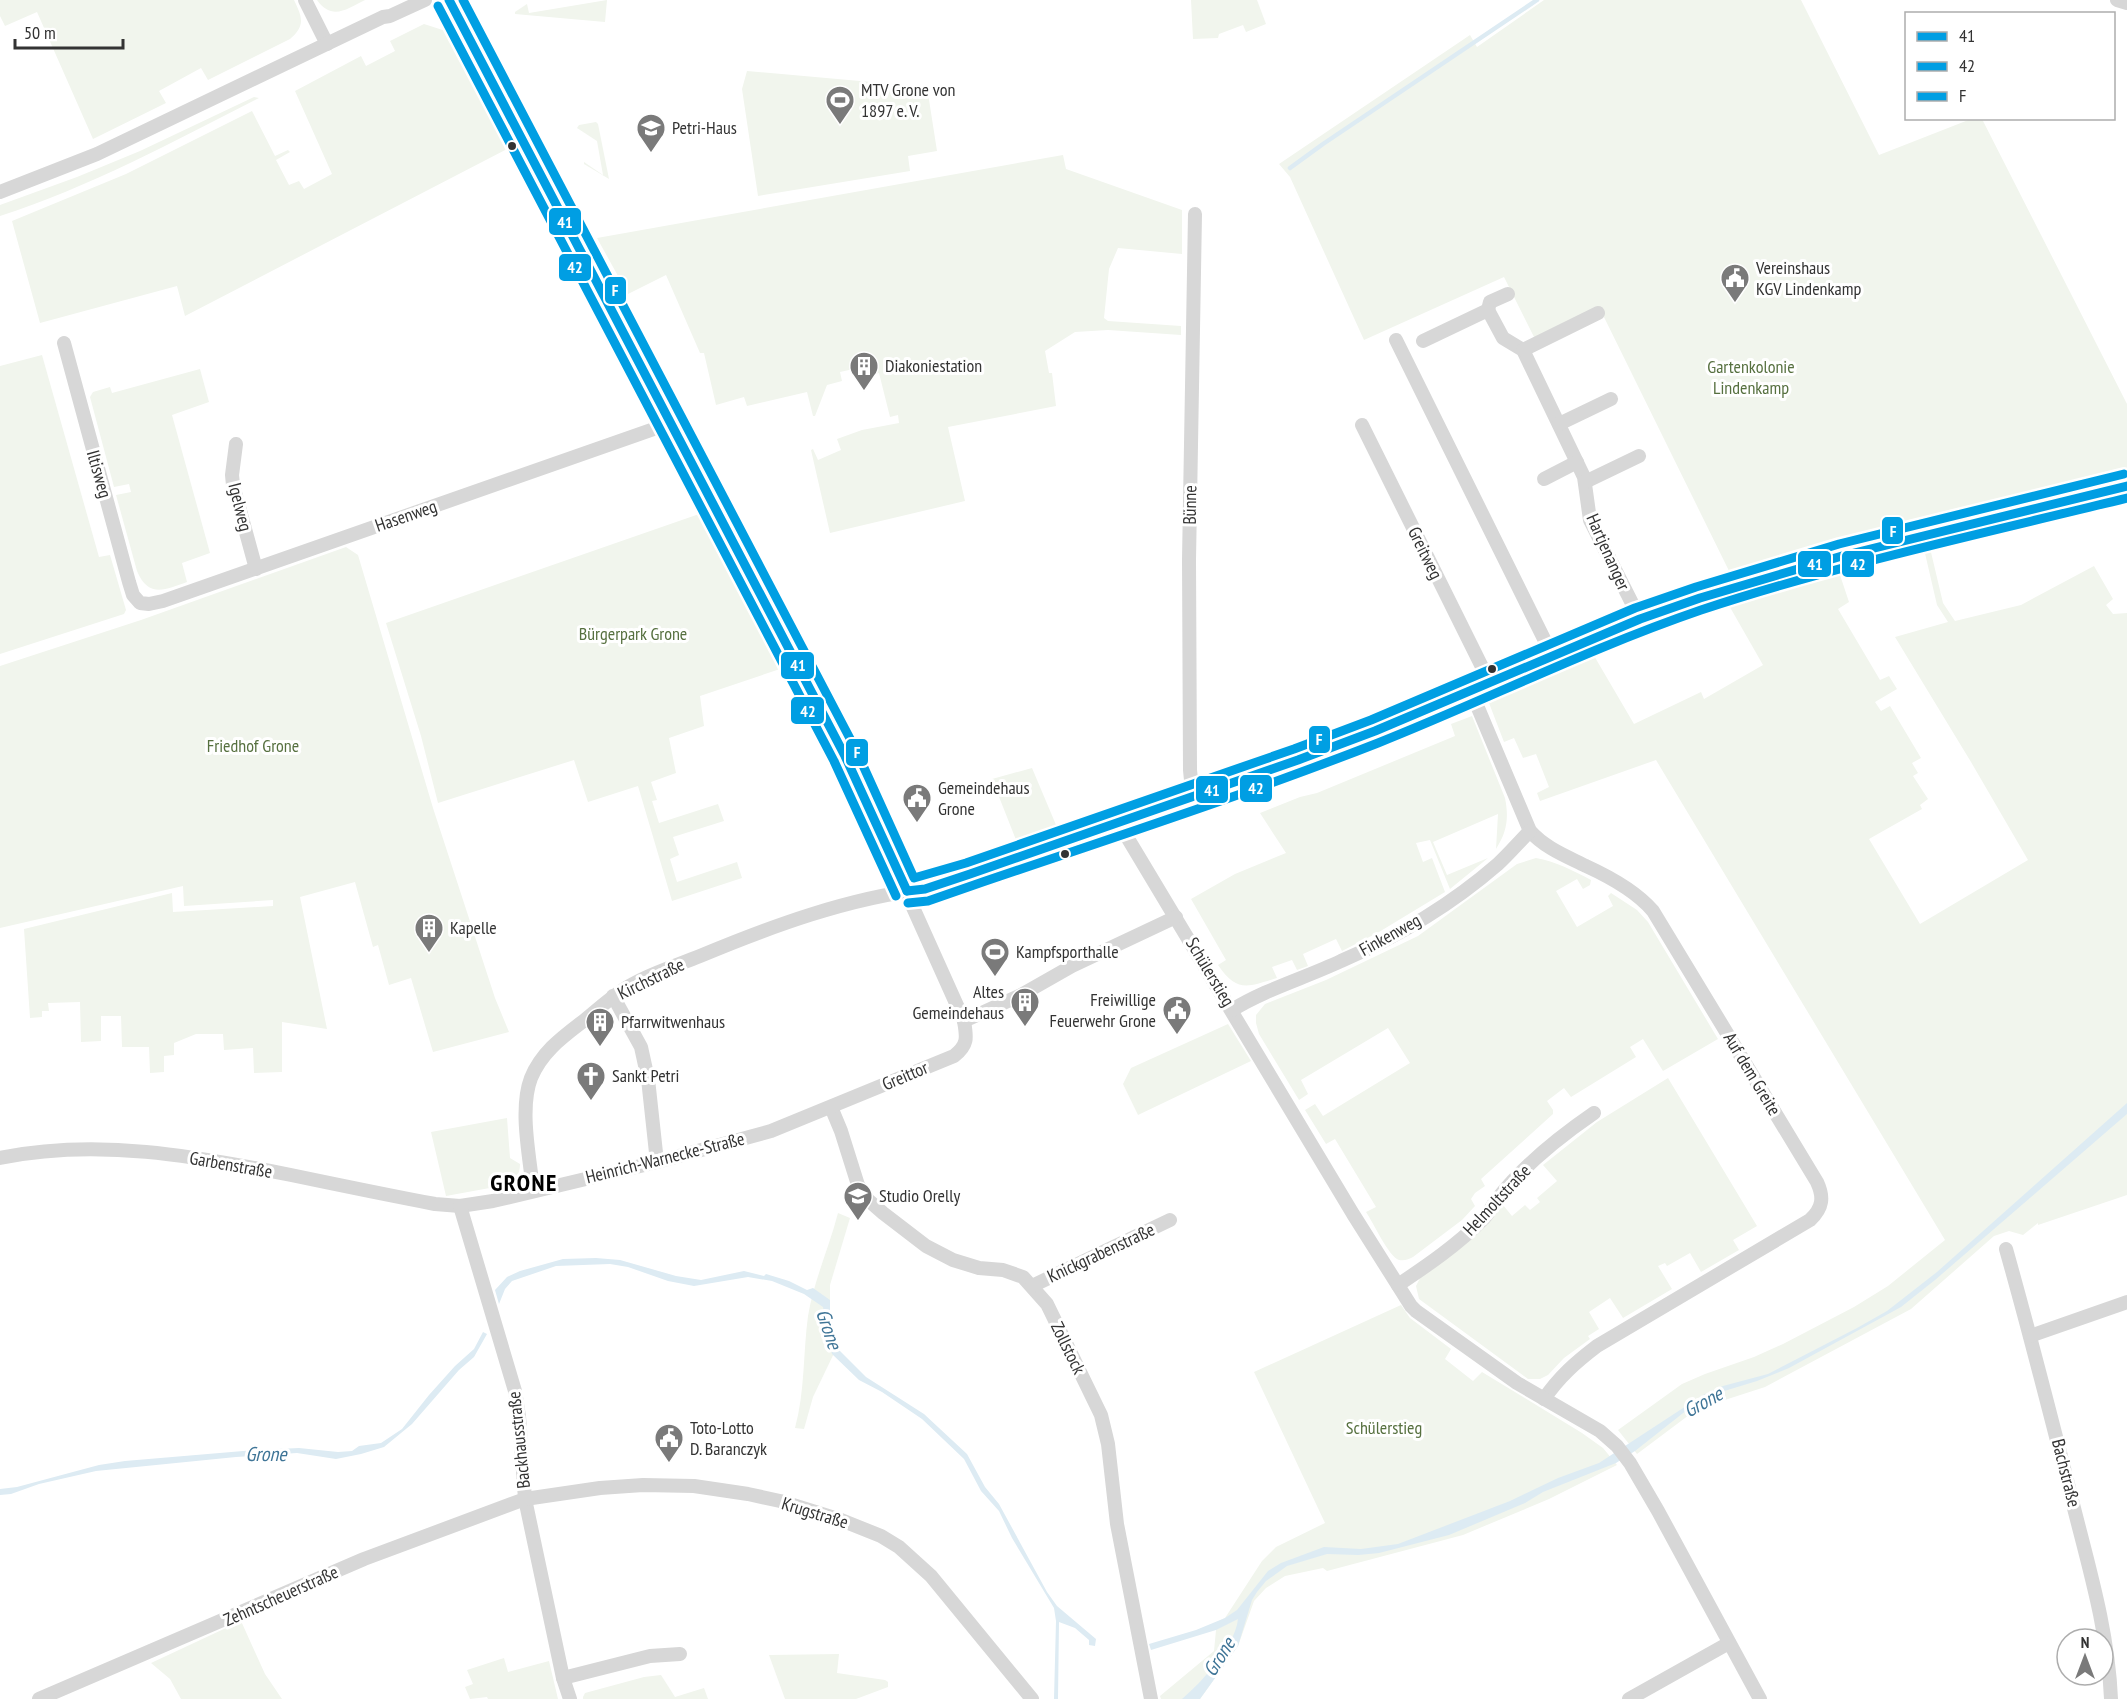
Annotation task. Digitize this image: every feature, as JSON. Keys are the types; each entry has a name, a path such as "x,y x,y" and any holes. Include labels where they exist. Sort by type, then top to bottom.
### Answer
{"street":[{"path":"305,0 327,44"},
{"path":"382,17 387,11 410,0"},
{"path":"0,192 97,154 382,17 390,16 426,0"},
{"path":"449,0 845,756 907,891 965,1027 1072,966 1176,917"},
{"path":"2117,0 2127,3"},
{"name":"Bünne","path":"1195,214 1189,572 1191,770 1196,796"},
{"path":"1423,341 1488,310 1490,302 1508,294"},
{"name":"Hartjenanger","path":"1488,310 1503,338 1523,350 1585,482 1590,520 1640,619"},
{"path":"1523,350 1598,313"},
{"path":"1396,340 1552,655"},
{"name":"Iltisweg","path":"64,343 129,582 140,603"},
{"path":"1559,424 1611,399"},
{"name":"Hasenweg","path":"140,603 163,601 670,423"},
{"name":"Greitweg","path":"1362,426 1489,681"},
{"name":"Igelweg","path":"236,444 233,485 256,569"},
{"path":"1585,482 1639,456"},
{"path":"1544,479 1577,462"},
{"path":"907,891 925,889 1196,796 1375,730 1640,619 1739,586 1842,556 2127,486"},
{"name":"Auf dem Greite","path":"1470,689 1530,831 1548,847 1624,887 1653,911 1817,1182 1822,1196 1819,1210 1810,1220 1597,1346 1574,1363 1544,1399"},
{"name":"Schülerstieg","path":"1121,822 1124,832 1353,1214 1416,1311 1516,1383 1600,1431 1617,1446 1658,1511 1760,1699"},
{"name":"Finkenweg","path":"1232,1010 1257,996 1343,961 1409,927 1498,864 1530,831"},
{"name":"Kirchstraße","path":"533,1191 526,1103 531,1079 543,1055 564,1035 613,996 634,983 764,929 888,893 907,891"},
{"path":"613,996 641,1047 648,1079 657,1162"},
{"name":"Greittor","path":"831,1107 954,1056 962,1049 966,1040 965,1027"},
{"name":"Heinrich-Warnecke-Straße","path":"460,1206 493,1201 657,1162 771,1131 831,1107"},
{"name":"Zollstock","path":"831,1107 858,1185 867,1199 926,1246 952,1260 979,1268 1003,1270 1016,1274 1032,1286 1047,1304 1101,1415 1108,1444 1117,1524 1151,1699"},
{"name":"Helmoltstraße","path":"1398,1285 1467,1235 1485,1218 1498,1198 1542,1153 1557,1139 1594,1113"},
{"name":"Garbenstraße","path":"0,1158 29,1152 67,1149 152,1152 228,1162 435,1204 460,1206"},
{"name":"Backhausstraße","path":"460,1206 515,1391 525,1499 563,1678 570,1699"},
{"name":"Knickgrabenstraße","path":"1032,1286 1170,1220"},
{"name":"Bachstraße","path":"2006,1249 2103,1625 2110,1673 2111,1699"},
{"path":"2030,1336 2127,1302"},
{"name":"Krugstraße","path":"525,1499 600,1488 694,1486 780,1501 864,1528 899,1547 924,1569 1032,1699"},
{"name":"Zehntscheuerstraße","path":"39,1699 364,1560 525,1499"},
{"path":"1629,1699 1729,1643"},
{"path":"563,1678 650,1656 680,1654"}],"green space":[{"path":"0,0 294,0 301,21 290,39 208,80 201,68 159,91 166,103 93,139 37,12 5,26 0,16"},
{"path":"317,0 365,0 334,12 328,10"},
{"path":"607,0 605,22 515,14 527,4 529,13"},
{"path":"1191,0 1257,0 1266,24 1246,32 1243,25 1219,34 1218,38 1193,39"},
{"name":"Gartenkolonie Lindenkamp","path":"1544,0 1801,0 1879,155 1968,120 1983,120 2127,404 2127,477 2047,492 1827,546 1732,577 1600,309 1536,341 1504,277 1364,340 1290,177 1279,164 1470,35 1477,47"},
{"path":"424,24 452,33 511,147 185,316 177,286 40,323 12,221 126,174 252,111 275,156 288,150 290,152 276,160 289,185 299,181 304,189 332,174 295,91 361,56 366,66 395,51 390,41"},
{"name":"MTV Grone von 1897 e. V.","path":"747,71 927,87 937,151 908,156 910,171 758,196 742,89"},
{"path":"254,97 259,98 132,162 67,191 0,216 0,205 140,151"},
{"path":"596,122 609,179 584,164 584,162 603,175 597,141 577,128 579,125"},
{"path":"1063,155 1066,169 1182,210 1182,254 1118,248 1109,269 1104,318 1108,321 1181,326 1181,335 1108,330 1075,332 1045,351 1049,373 1052,373 1056,406 948,427 965,501 830,533 811,450 813,449 818,460 841,450 837,439 862,430 899,423 898,415 890,417 879,373 861,377 858,368 840,372 842,381 827,385 815,416 813,416 807,392 747,406 744,397 716,405 704,353 700,353 666,275 628,294 597,238"},
{"path":"42,355 99,557 110,555 126,610 124,614 0,654 0,366"},
{"path":"200,369 209,402 172,415 210,553 182,563 187,582 158,590 146,585 137,571 116,495 131,492 129,484 114,487 90,397 93,392 110,387 112,393"},
{"name":"Bürgerpark Grone","path":"702,513 783,668 700,696 704,726 669,738 676,773 651,782 657,800 652,801 659,823 718,804 724,821 673,837 679,855 670,859 677,882 737,862 742,878 672,901 638,786 588,802 574,760 438,803 421,736 386,623"},
{"name":"Friedhof Grone","path":"346,547 358,555 433,808 495,998 509,1032 433,1052 411,978 389,985 378,945 373,947 355,882 300,897 327,1029 282,1022 282,1072 254,1073 253,1048 224,1050 223,1034 196,1034 174,1043 174,1055 164,1056 164,1072 150,1073 149,1047 122,1047 121,1016 101,1016 101,1041 81,1042 80,1002 48,1003 49,1011 42,1011 42,1017 30,1018 24,929 172,893 173,912 273,906 273,900 184,906 183,886 0,928 0,666 141,620"},
{"path":"1930,548 1943,603 1955,621 2021,605 2094,566 2113,599 2106,605 2113,614 2127,613 2127,1195 2038,1225 2038,1223 2023,1235 2009,1231 1994,1236 1911,1309 1765,1387 1697,1409 1637,1454 1618,1430 1682,1384 1754,1357 1854,1307 1888,1286 1945,1240 1656,760 1540,801 1537,793 1549,787 1536,754 1523,758 1514,738 1504,742 1489,703 1490,696 1593,654 1634,724 1701,692 1704,699 1763,665 1727,602 1837,571 1849,602 1838,609 1880,680 1889,676 1897,689 1875,702 1881,711 1890,706 1921,758 1912,763 1918,773 1913,776 1928,799 1920,805 1922,809 1869,839 1920,924 2028,860 1895,637 1948,622 1937,605 1924,549"},
{"path":"1472,716 1505,798 1507,818 1505,831 1496,849 1498,814 1433,842 1447,875 1488,858 1450,889 1430,840 1416,843 1423,862 1432,858 1445,892 1379,932 1342,951 1336,939 1303,954 1308,966 1297,970 1292,960 1272,967 1277,978 1258,984 1237,984 1231,980 1218,965 1226,960 1191,899 1235,874 1286,853 1260,813 1300,797 1317,793 1455,736 1451,724"},
{"path":"1032,768 1059,832 1018,845 992,779"},
{"path":"1536,858 1557,864 1591,880 1590,885 1583,889 1577,879 1556,891 1577,927 1613,906 1608,896 1611,893 1637,910 1648,922 1718,1039 1663,1071 1643,1039 1630,1047 1636,1057 1571,1097 1564,1088 1547,1101 1553,1114 1481,1179 1485,1186 1475,1193 1471,1199 1475,1206 1462,1220 1413,1257 1399,1260 1386,1246 1366,1212 1376,1207 1335,1139 1326,1144 1305,1110 1315,1104 1323,1116 1410,1063 1388,1028 1301,1080 1308,1094 1299,1100 1259,1034 1256,1015 1265,1004 1326,980 1418,936 1517,864"},
{"path":"1228,1024 1251,1061 1138,1115 1123,1084 1131,1068"},
{"path":"1668,1078 1757,1226 1733,1240 1739,1250 1701,1272 1690,1253 1667,1266 1665,1263 1658,1266 1672,1289 1623,1318 1610,1298 1589,1312 1599,1329 1588,1336 1590,1339 1564,1358 1548,1375 1540,1379 1528,1379 1419,1299 1416,1286 1420,1278 1474,1235 1503,1205 1512,1216 1525,1205 1530,1210 1540,1202 1537,1198 1557,1181 1543,1165 1597,1122"},
{"path":"507,1118 510,1158 520,1164 516,1177 506,1185 446,1196 431,1132"},
{"path":"838,1213 850,1218 830,1285 830,1311 837,1347 813,1397 804,1429 795,1428 801,1401 808,1316"},
{"name":"Schülerstieg","path":"1401,1305 1410,1318 1451,1349 1445,1359 1473,1381 1482,1372 1582,1433 1603,1448 1617,1465 1549,1499 1463,1535 1327,1571 1323,1568 1285,1576 1266,1588 1254,1601 1238,1646 1200,1699 1161,1699 1160,1696 1214,1651 1216,1630 1213,1624 1225,1618 1262,1561 1276,1547 1325,1523 1254,1372"},
{"path":"241,1621 265,1674 282,1699 181,1699 170,1679 151,1663"},
{"path":"839,1654 837,1673 885,1680 888,1682 888,1687 856,1699 785,1699 769,1655"},
{"path":"504,1658 508,1672 549,1661 558,1699 488,1699 487,1697 470,1699 465,1687 473,1684 467,1670"},
{"path":"661,1675 675,1697 704,1688 708,1699 583,1699 585,1693 644,1677"}],"water":[{"path":"2127,1103 2127,1114 1901,1307 1789,1368 1757,1381 1708,1396 1616,1463 1543,1492 1525,1503 1449,1535 1379,1553 1327,1554 1287,1566 1266,1581 1257,1592 1252,1600 1238,1646 1200,1699 1182,1699 1208,1673 1224,1652 1236,1629 1238,1619 1216,1630 1151,1650 1149,1644 1196,1630 1225,1618 1237,1610 1268,1571 1281,1563 1324,1547 1361,1549 1398,1544 1510,1501 1558,1478 1599,1463 1703,1395 1723,1386 1768,1374 1857,1328 1887,1311 1937,1272"},
{"name":"Grone","path":"563,1259 620,1260 676,1276 701,1280 744,1271 764,1276 766,1274 789,1281 807,1290 813,1288 830,1300 837,1348 866,1377 924,1414 967,1454 985,1487 999,1504 1047,1592 1057,1606 1096,1639 1095,1646 1089,1645 1089,1640 1075,1628 1059,1622 1058,1699 1054,1699 1056,1621 1054,1608 1012,1538 999,1511 981,1491 964,1459 922,1419 882,1392 859,1380 832,1354 823,1307 804,1294 772,1281 748,1277 694,1286 610,1264 556,1266 512,1281 505,1289 499,1304 495,1290 507,1277"},
{"name":"Grone","path":"483,1332 487,1334 474,1357 459,1370 412,1424 384,1447 336,1459 297,1453 96,1471 0,1495 0,1489 125,1461 299,1448 338,1452 352,1451 359,1446 381,1443 402,1429 455,1366 474,1349"}],"waterway":[{"path":"1290,168 1537,0"}],"transit line":[{"name":"41","path":"449,0 845,756 907,891"},
{"name":"F","path":"463,0 856,750 914,878 966,863 1294,749 1371,720 1635,608 1696,587 1839,544 2124,474"},
{"name":"42","path":"438,6 834,761 896,896"},
{"name":"41","path":"907,891 925,889 970,874 1298,760 1375,731 1640,619 1700,598 1842,556 2127,486"},
{"name":"42","path":"908,903 928,901 1278,781 1378,743 1578,657 1701,610 1859,564 2127,498"}],"place":[{"name":"MTV Grone von 1897 e. V.","path":"840,126"},
{"name":"Petri-Haus","path":"651,154"},
{"name":"Vereinshaus KGV Lindenkamp","path":"1735,304"},
{"name":"Diakoniestation","path":"864,392"},
{"name":"Gemeindehaus Grone","path":"917,824"},
{"name":"Kapelle","path":"429,954"},
{"name":"Kampfsporthalle","path":"995,978"},
{"name":"Altes Gemeindehaus","path":"1025,1028"},
{"name":"Freiwillige Feuerwehr Grone","path":"1177,1036"},
{"name":"Pfarrwitwenhaus","path":"600,1048"},
{"name":"Sankt Petri","path":"591,1102"},
{"name":"Studio Orelly","path":"858,1222"},
{"name":"Toto-Lotto D. Baranczyk","path":"669,1464"}],"district":[{"name":"GRONE","path":"524,1183"}]}
